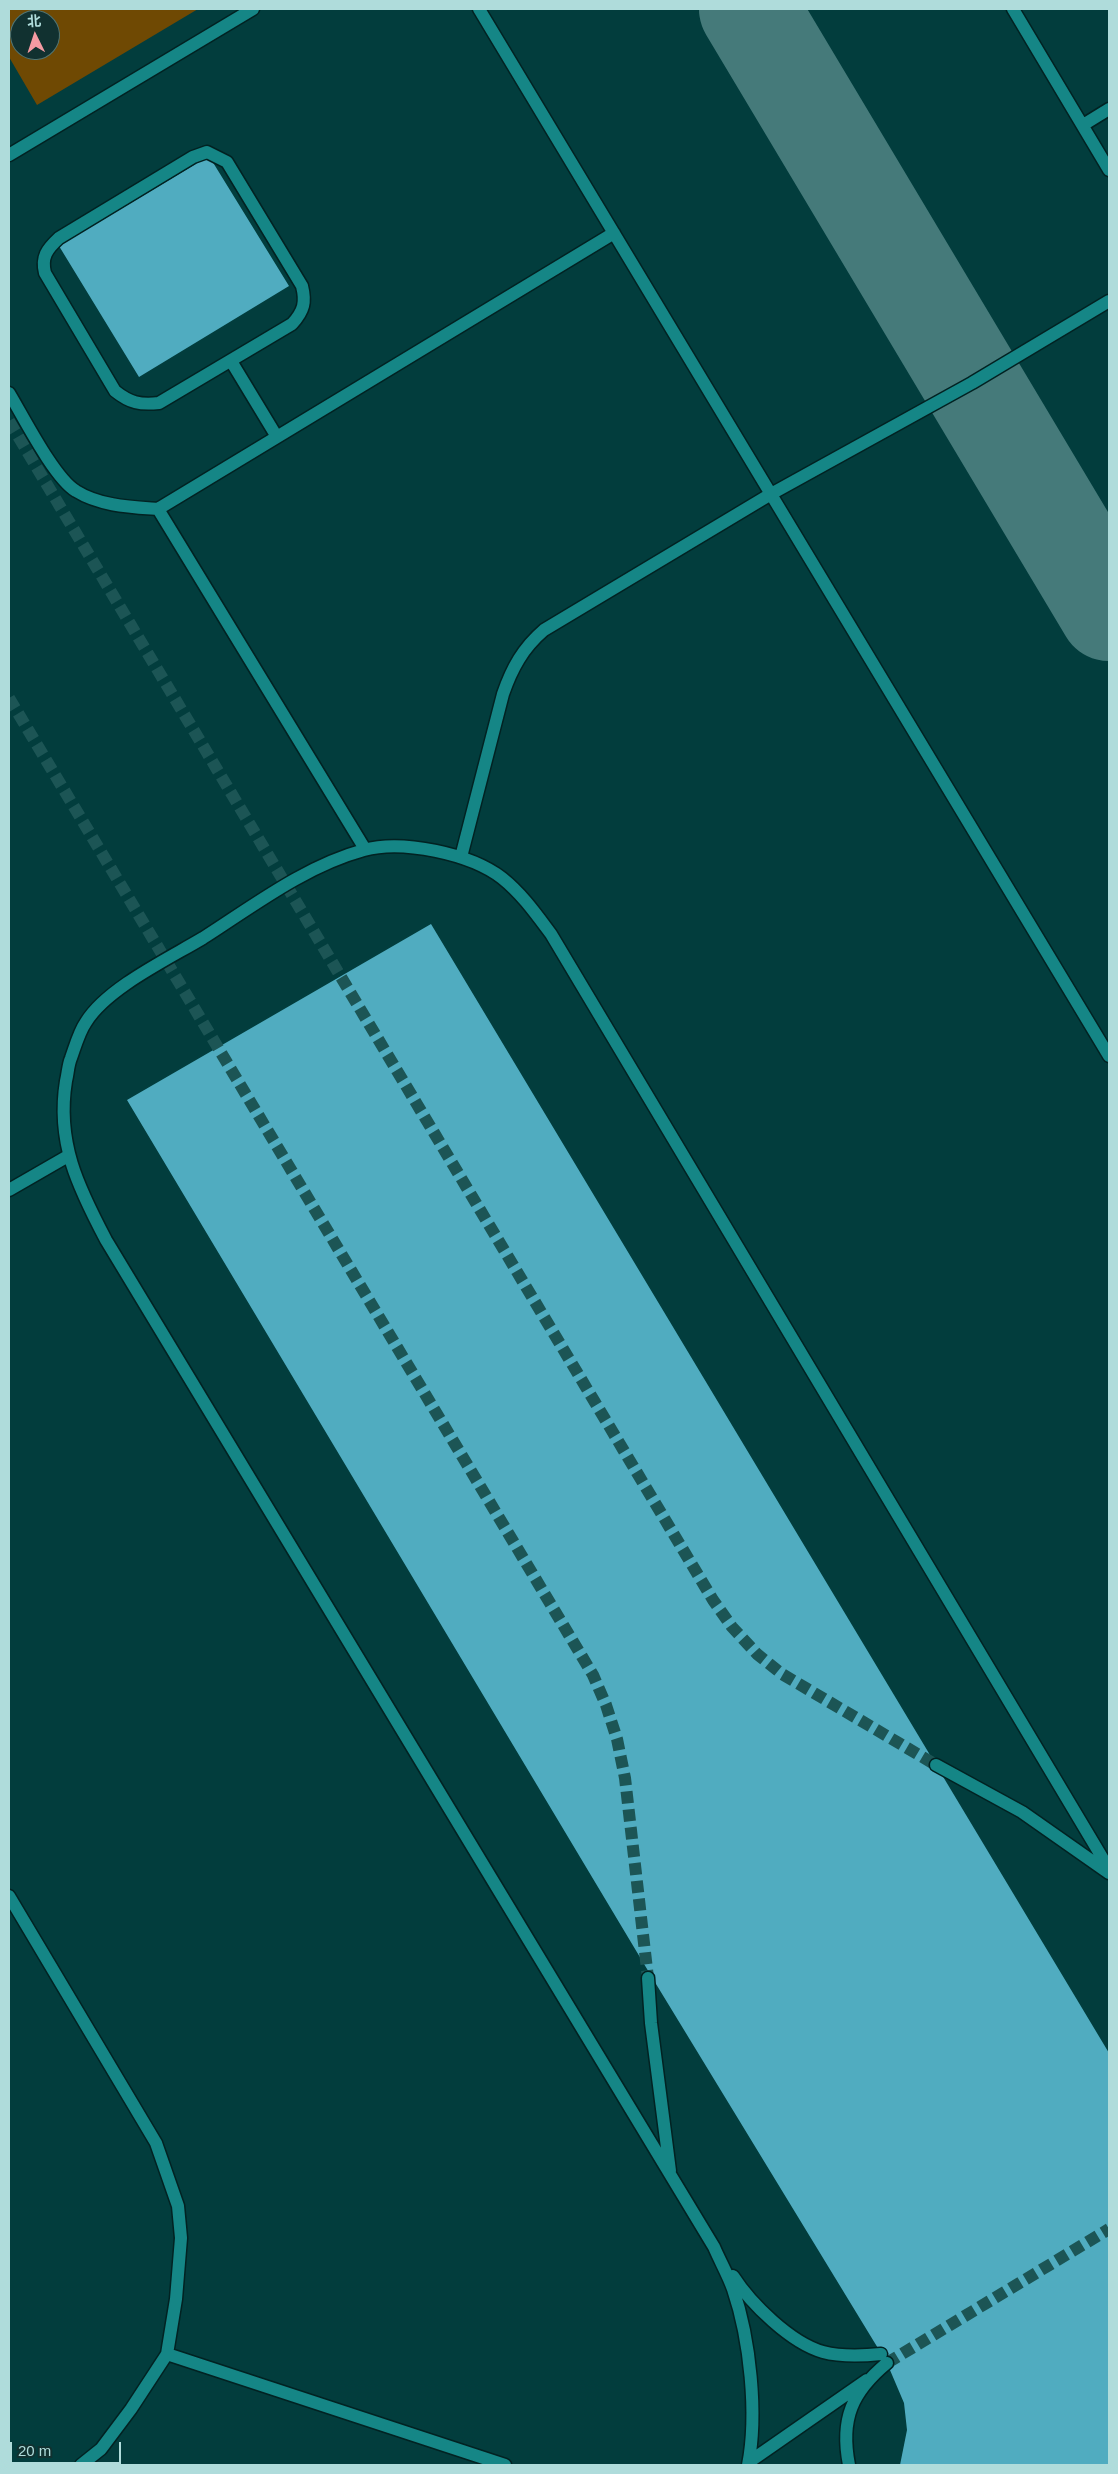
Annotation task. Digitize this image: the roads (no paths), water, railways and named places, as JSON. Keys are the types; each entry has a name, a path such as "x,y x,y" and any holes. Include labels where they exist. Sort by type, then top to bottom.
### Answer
{"lane":[{"path":"9,155 254,9"},
{"path":"479,9 1109,1056"},
{"path":"1013,9 1109,170"},
{"path":"1083,125 1109,110"},
{"path":"207,152 217,155 227,162 302,286 306,300 301,314 292,324 231,361 159,403 140,405 125,399 115,391 44,273 42,262 47,249 59,238 193,157 207,152"},
{"path":"9,392 60,477 74,491 94,499 121,506 158,509 614,233"},
{"path":"461,858 503,694 510,674 529,643 544,630 771,494 972,383 1109,301"},
{"path":"231,361 277,437"},
{"path":"158,509 365,849"},
{"path":"849,2465 846,2448 848,2424 853,2403 867,2380 884,2358 822,2352 787,2332 754,2304 739,2285 714,2247 106,1240 83,1196 68,1156 63,1104 70,1060 86,1022 115,992 304,875 365,849 397,847 425,850 461,858 501,877 527,901 551,934 1109,1869"},
{"path":"9,1190 68,1156"},
{"path":"936,1765 1022,1812 1109,1873"},
{"path":"9,1896 156,2143 178,2206 181,2238 176,2299 167,2354 131,2409 101,2449 81,2465"},
{"path":"648,1978 653,2042 671,2176"},
{"path":"714,2247 733,2289 744,2335 750,2390 751,2464"},
{"path":"167,2354 505,2465"},
{"path":"751,2464 867,2380"}],"tunnel":[{"path":"9,421 713,1600 732,1627 757,1654 782,1674 936,1765"},
{"path":"9,698 593,1675 606,1705 617,1739 625,1778 648,1978"},
{"path":"887,2363 1109,2229"}]}
